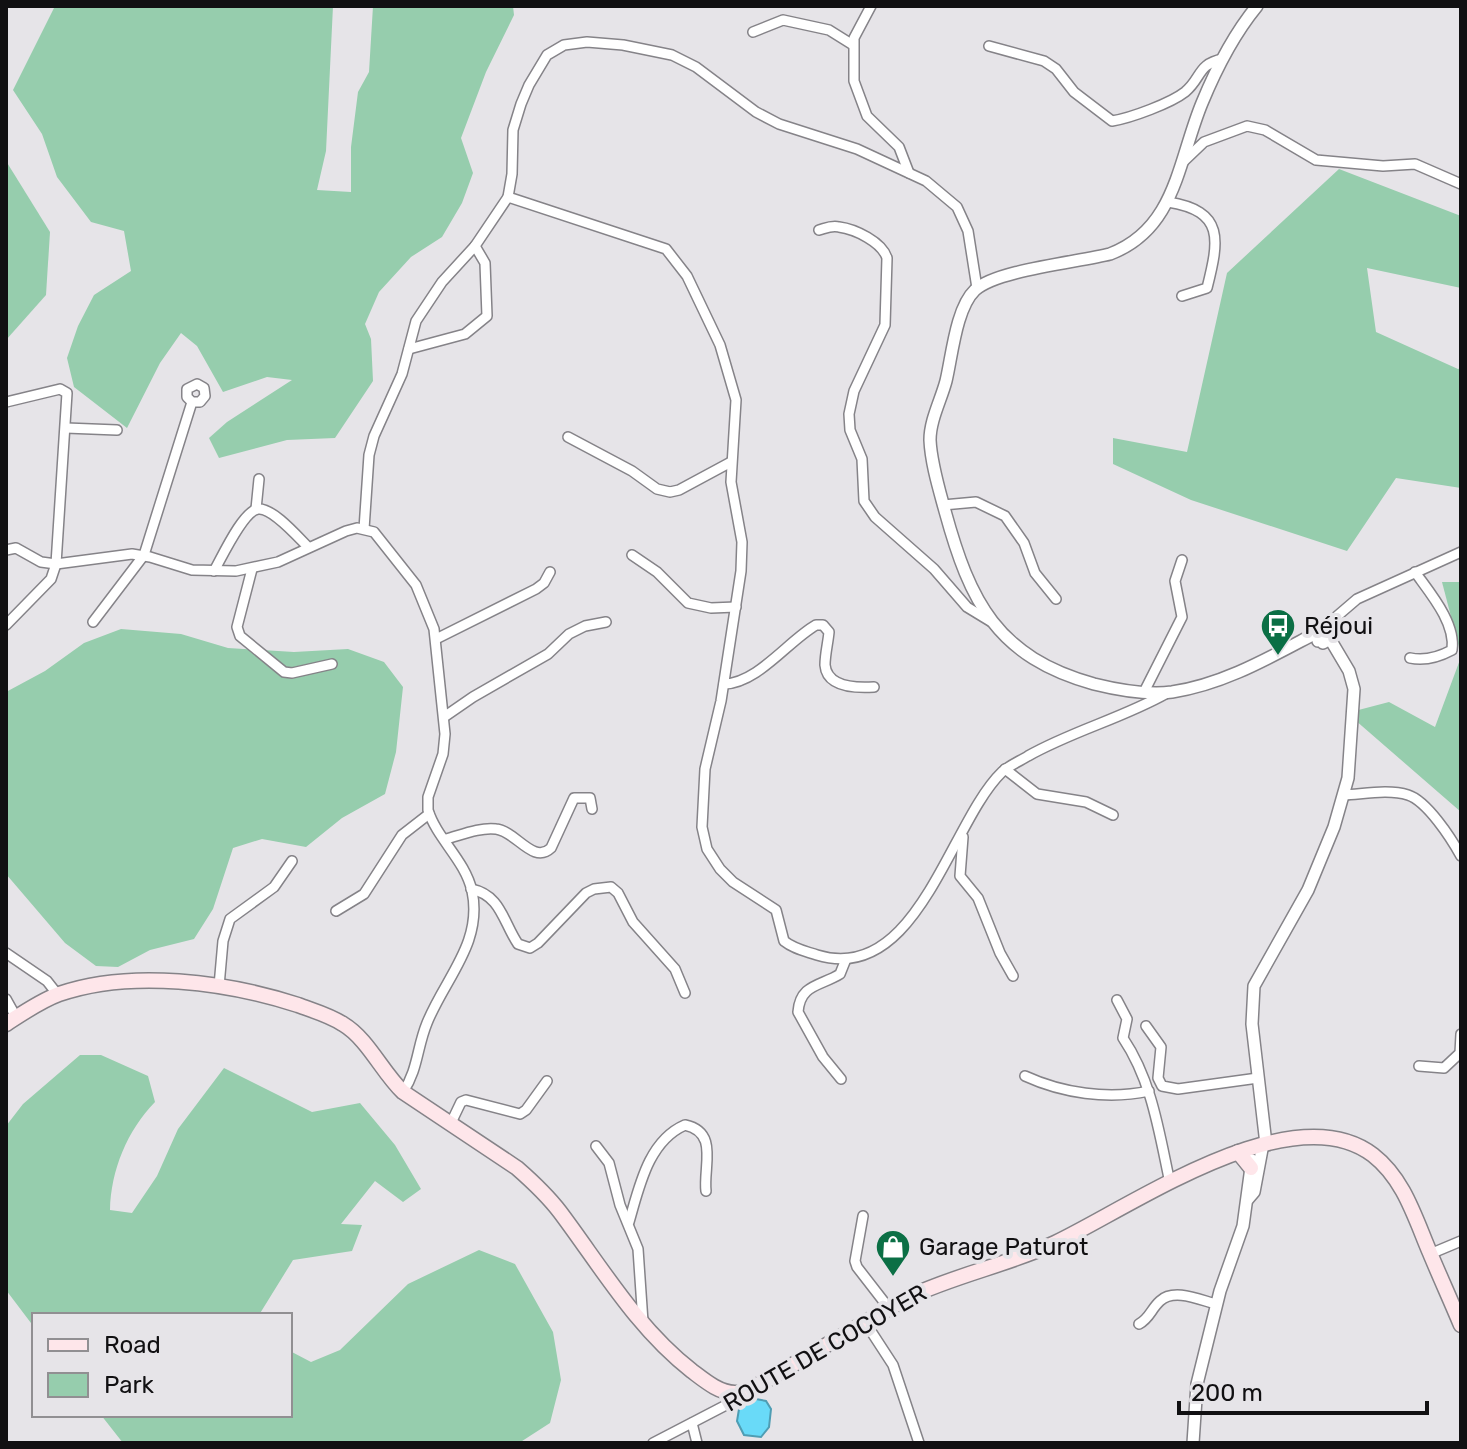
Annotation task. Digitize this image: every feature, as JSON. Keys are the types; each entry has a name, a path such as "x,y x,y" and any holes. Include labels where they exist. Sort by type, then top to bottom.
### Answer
{"main road":[{"path":"11,1021 58,995 100,984 125,982 219,986 267,995 328,1015 345,1024 361,1039 388,1078 403,1092 517,1168 546,1194 644,1326 664,1348 704,1380 726,1392 736,1393"},
{"name":"ROUTE DE COCOYER","path":"736,1393 753,1388 888,1307 931,1286 1054,1243 1202,1166 1250,1146 1331,1138 1349,1141 1386,1166 1407,1196 1460,1322"},
{"path":"1250,1146 1251,1168"}],"street":[{"path":"871,6 859,26 853,45 854,81 867,116 899,147 909,173"},
{"path":"1170,692 1106,687 1076,679 1015,648 990,621 970,588 956,551 943,505 931,428 966,303 977,288 991,280 1127,248 1155,223 1168,202 1202,102 1253,8"},
{"path":"753,32 783,20 829,30 853,45"},
{"path":"364,529 369,455 374,436 402,374 416,321 475,246 508,197 513,130 529,85 547,55 564,45 587,42 647,48 672,55 696,67 756,112 779,124 857,149 926,181 957,207 968,231 977,288"},
{"path":"989,46 1044,61 1056,69 1074,92 1112,121 1128,118 1184,92 1202,68 1223,59"},
{"path":"1180,166 1204,142 1247,126 1265,130 1316,160 1383,166 1415,164 1461,184"},
{"path":"508,197 666,249 679,263 705,310 736,400 731,482 742,542 724,684 703,782 702,827 707,849 720,869 733,882 776,910 784,941 791,947 828,958 846,959 872,950 903,928 920,906 983,796 1005,769 1048,745 1133,711 1170,692 1259,664 1301,641 1323,636 1336,617 1357,599 1461,552"},
{"path":"1168,202 1187,205 1202,212 1210,220 1214,237 1207,288 1182,296"},
{"path":"819,230 838,226 850,230 883,248 887,258 885,325 854,391 849,414 850,430 862,459 864,501 875,517 934,569 967,607 990,621"},
{"path":"409,349 465,334 487,316 485,263 475,246"},
{"path":"6,402 64,390 67,393 56,564 51,579 6,625"},
{"path":"93,622 144,555 192,402"},
{"path":"66,428 117,430"},
{"path":"568,437 632,471 657,489 670,492 731,462"},
{"path":"256,509 259,479"},
{"path":"943,505 976,502 1005,516 1024,543 1035,573 1056,599"},
{"path":"214,571 249,513 256,509 274,516 308,547"},
{"path":"6,550 16,548 41,562 56,564 144,555 192,570 252,569 278,562 346,531 364,529 377,534 416,585 432,619 444,717 444,745 428,797 429,814 446,839 471,889 475,914 471,939 427,1023 418,1063 403,1092"},
{"path":"632,555 657,572 688,603 711,608 736,607"},
{"path":"1144,692 1166,644 1180,623 1181,606 1175,581 1182,560"},
{"path":"252,569 237,627 240,636 284,672 332,664"},
{"path":"436,639 536,589 550,572"},
{"path":"1410,658 1428,659 1445,654 1452,650 1453,644 1442,613 1415,572"},
{"path":"444,717 548,654 569,634 585,626 606,622"},
{"path":"724,684 737,682 816,625 823,625 829,632 825,668 828,675 852,688 874,687"},
{"path":"1248,1200 1254,1192 1250,1146 1258,1078 1251,1009 1256,978 1308,890 1334,827 1344,795 1353,734 1355,695 1349,671 1323,636"},
{"path":"1005,769 1037,794 1086,802 1113,815"},
{"path":"1344,795 1408,795 1425,804 1461,856"},
{"path":"446,839 492,828 500,829 507,831 531,851 546,853 574,798 590,798 592,809"},
{"path":"336,911 364,894 402,835 429,814"},
{"path":"963,834 960,876 978,898 1000,953 1013,976"},
{"path":"1446,835 1461,840"},
{"path":"219,986 223,941 230,919 274,887 292,861"},
{"path":"471,889 492,898 518,944 530,948 586,893 611,887 618,893 633,922 675,969 685,993"},
{"path":"6,953 47,981 58,995"},
{"path":"841,1079 823,1057 798,1012 800,998 805,991 840,974 846,959"},
{"path":"6,999 11,1021"},
{"path":"1117,1000 1127,1019 1123,1038 1133,1052 1149,1091 1170,1183"},
{"path":"1146,1026 1161,1047 1158,1078 1162,1086 1178,1089 1258,1078"},
{"path":"1419,1066 1444,1068 1460,1053 1461,1034"},
{"path":"1025,1076 1064,1091 1118,1094 1149,1091"},
{"path":"450,1125 461,1102 466,1100 520,1114 547,1081"},
{"path":"629,1222 644,1172 655,1151 677,1128 685,1125 698,1129 702,1134 709,1158 704,1178 706,1191"},
{"path":"596,1146 609,1163 620,1205 638,1249 644,1326"},
{"path":"1193,1443 1197,1384 1216,1304 1243,1226 1251,1168"},
{"path":"863,1216 855,1261 888,1307"},
{"path":"1430,1254 1461,1241"},
{"path":"1139,1324 1147,1320 1160,1301 1171,1296 1216,1304"},
{"path":"865,1322 893,1365 919,1443"},
{"name":"ROUTE DE COCOYER","path":"653,1443 730,1403 736,1393"},
{"path":"692,1423 697,1443"}],"green space":[{"path":"55,6 333,6 326,151 317,190 351,192 351,147 358,92 369,72 373,6 513,6 514,15 486,72 461,138 473,173 462,203 442,237 411,257 379,292 365,324 371,339 373,381 335,438 287,440 219,458 209,438 227,422 292,380 267,377 223,392 197,346 181,333 160,363 127,428 74,387 67,358 78,326 94,295 131,271 124,231 91,222 57,177 42,134 13,90"},
{"path":"6,161 50,232 46,295 6,340"},
{"path":"1339,169 1461,216 1461,288 1367,268 1376,332 1461,368 1461,488 1396,478 1347,551 1191,500 1113,464 1113,438 1187,452 1227,273"},
{"path":"1442,582 1461,582 1461,655"},
{"path":"121,629 181,634 228,648 294,652 348,649 384,662 403,687 396,752 385,794 342,818 306,847 262,839 233,848 213,909 194,939 150,950 118,967 96,966 65,943 6,874 6,692 45,671 84,643"},
{"path":"1461,657 1461,812 1347,713 1389,702 1435,727"},
{"path":"80,1055 101,1055 148,1076 155,1102 136,1125 122,1152 110,1210 132,1213 157,1176 178,1129 224,1068 312,1112 360,1103 395,1145 421,1189 403,1202 375,1181 341,1224 362,1225 352,1251 293,1260 260,1313 32,1313 32,1324 6,1290 6,1126 23,1104"},
{"path":"479,1250 515,1264 553,1332 561,1380 550,1423 519,1443 123,1443 103,1417 292,1417 292,1352 311,1362 340,1350 408,1284"}],"water":[{"path":"756,1399 766,1401 771,1409 769,1427 761,1437 744,1435 737,1421 740,1403"}],"place":[{"name":"Réjoui","path":"1278,657"},
{"name":"Garage Paturot","path":"893,1278"}]}
